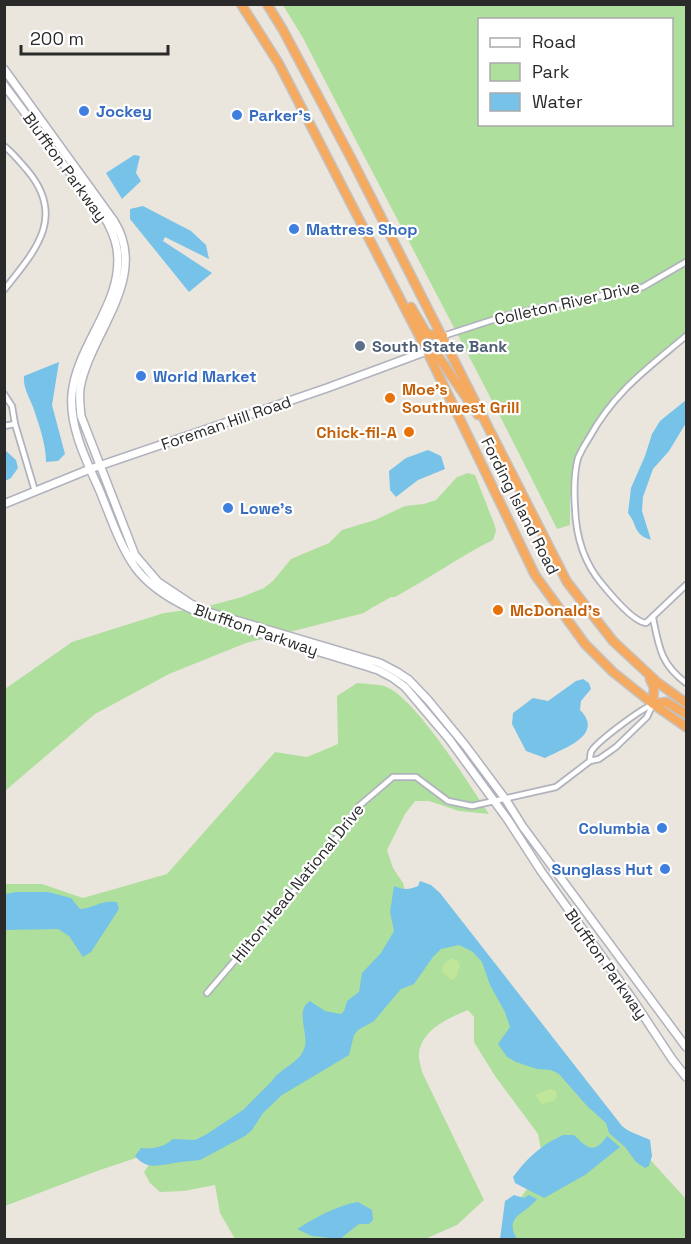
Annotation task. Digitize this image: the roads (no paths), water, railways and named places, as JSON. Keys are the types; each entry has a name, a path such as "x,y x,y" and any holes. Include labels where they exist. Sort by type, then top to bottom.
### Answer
{"highway":[{"name":"Fording Island Road","path":"241,4 279,64 376,250 535,575 585,644 613,672 652,704 687,727"},
{"name":"Fording Island Road","path":"267,4 351,158 567,582 613,641 646,671 687,703"},
{"path":"376,250 424,329 428,334 442,336"},
{"path":"427,351 438,356 500,448"},
{"path":"646,671 654,687 652,704 666,702 687,714"}],"main road":[{"name":"Bluffton Parkway","path":"4,69 114,221 124,240 125,263 121,289 90,358 80,389 81,416 135,555 158,582 191,604 208,612 380,663 409,680 428,700 506,800 523,827 687,1047"},
{"name":"Bluffton Parkway","path":"4,85 106,220 113,234 117,249 117,277 111,296 84,354 72,393 74,423 90,469 122,544 135,567 146,579 183,605 212,619 378,670 405,687 434,720 495,802 541,872 687,1077"},
{"name":"Foreman Hill Road","path":"4,504 101,465 327,388 427,351 442,336"}],"street":[{"path":"4,146 32,176 42,192 46,222 33,254 4,290"},
{"name":"Colleton River Drive","path":"442,336 507,315 643,287 687,262"},
{"path":"687,336 616,396 598,422 579,455 575,518 579,540 587,562 605,587 636,619 646,623 687,585"},
{"path":"4,394 12,406 15,424 35,491"},
{"path":"4,426 15,424"},
{"path":"653,618 661,654 667,666 687,683"},
{"name":"Hilton Head National Drive","path":"590,761 591,752 642,709 652,704"},
{"name":"Hilton Head National Drive","path":"207,993 320,862 359,806 393,777 416,777 448,801 472,806 556,787 590,761 599,759 616,747 647,717 652,704"},
{"path":"624,724 630,733"}],"water":[{"path":"134,155 140,156 136,173 141,181 122,199 106,173"},
{"path":"143,206 191,231 206,245 209,259 165,237 163,241 212,273 189,292 130,219 130,209"},
{"path":"59,362 52,405 65,454 58,461 46,462 42,434 25,388 24,376"},
{"path":"686,400 686,423 669,451 653,469 643,497 642,511 651,540 638,532 628,513 631,488 652,434 660,421"},
{"path":"5,450 16,460 18,468 11,478 5,481"},
{"path":"428,450 441,456 445,469 418,480 396,497 390,490 389,471 406,458"},
{"path":"583,679 589,683 591,689 581,701 580,710 588,727 585,734 571,745 545,758 526,751 512,724 513,713 533,698 548,701 576,681"},
{"path":"420,881 431,885 440,893 622,1126 650,1140 652,1156 649,1166 645,1168 636,1162 625,1147 609,1133 606,1123 587,1106 559,1074 551,1070 537,1069 507,1057 498,1044 510,1027 505,1012 490,985 482,962 473,952 459,945 441,949 414,984 401,989 374,1021 358,1030 354,1035 349,1055 282,1095 263,1113 252,1130 245,1136 200,1160 151,1165 145,1164 135,1156 141,1148 158,1147 173,1139 195,1140 207,1134 243,1110 276,1076 295,1061 305,1046 303,1010 306,1005 310,1001 325,1011 341,1014 344,1011 347,1001 359,992 362,973 381,953 394,931 390,912 394,886 409,889 418,886"},
{"path":"48,892 71,898 80,909 106,902 117,902 119,909 91,952 83,957 69,936 58,929 5,930 5,894"},
{"path":"563,1135 574,1135 590,1147 598,1146 607,1136 620,1147 585,1175 544,1198 515,1183 513,1177 529,1158"},
{"path":"514,1195 524,1198 529,1195 537,1199 514,1220 513,1231 517,1239 500,1239 505,1201"},
{"path":"358,1202 372,1210 373,1220 369,1224 359,1224 340,1239 312,1236 297,1229 334,1209"}],"place":[{"name":"Jockey","path":"84,111"},
{"name":"Parker's","path":"237,115"},
{"name":"Mattress Shop","path":"294,229"},
{"name":"South State Bank","path":"360,346"},
{"name":"World Market","path":"141,376"},
{"name":"Moe's Southwest Grill","path":"390,398"},
{"name":"Chick-fil-A","path":"409,432"},
{"name":"Lowe's","path":"228,508"},
{"name":"McDonald's","path":"498,610"},
{"name":"Columbia","path":"662,828"},
{"name":"Sunglass Hut","path":"665,869"}]}
